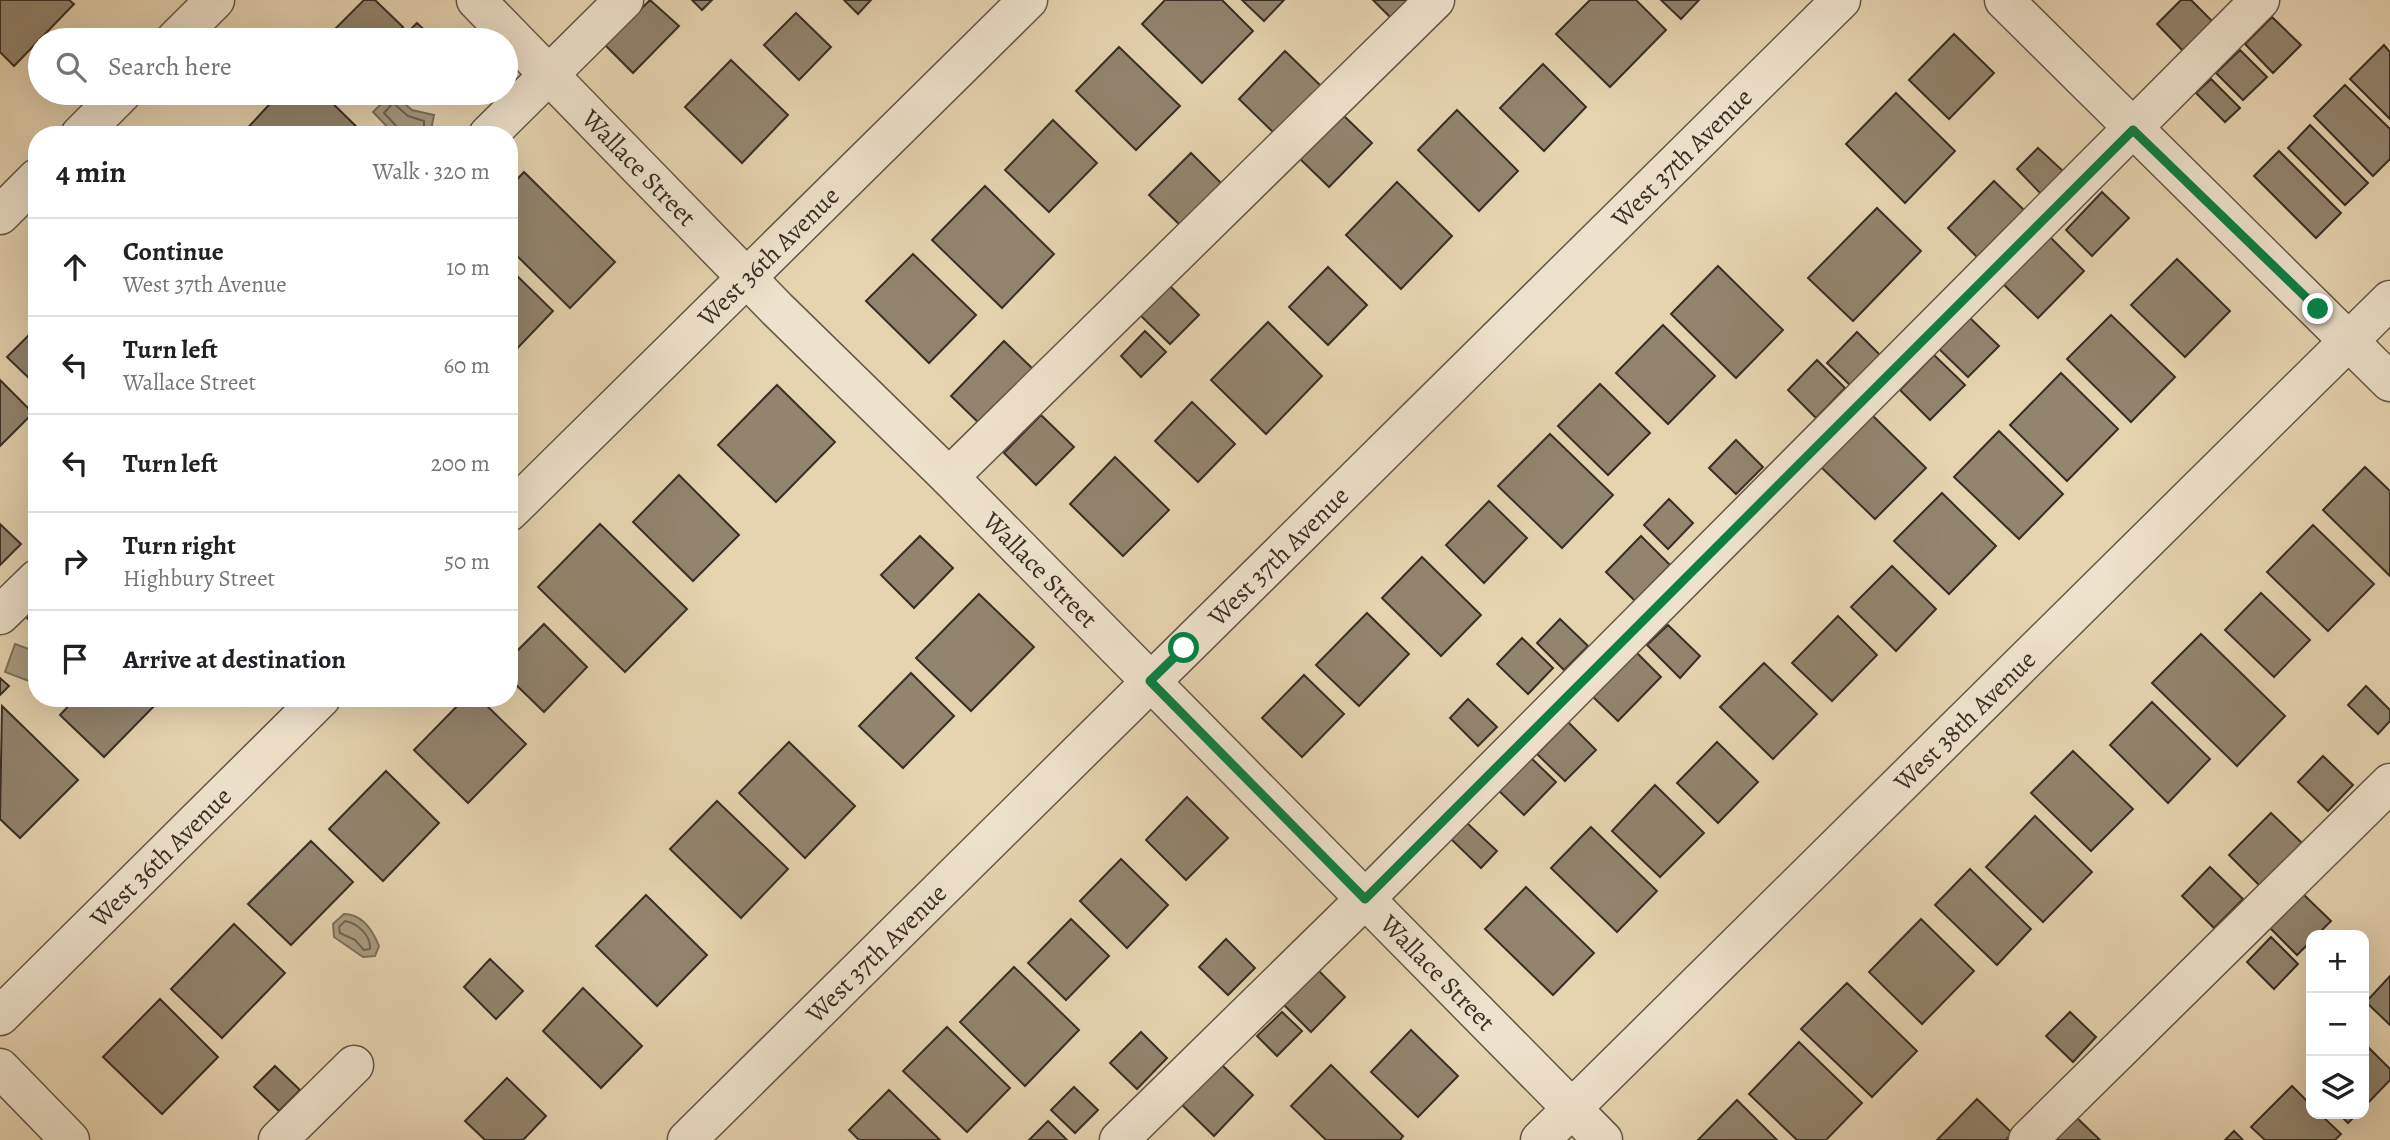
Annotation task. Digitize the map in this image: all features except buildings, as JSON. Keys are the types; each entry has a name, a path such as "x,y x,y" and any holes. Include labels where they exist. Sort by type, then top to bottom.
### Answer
{"street":[{"path":"187,28 215,0"},
{"name":"Wallace Street","path":"476,0 504,28"},
{"path":"497,126 624,0"},
{"name":"West 36th Avenue","path":"518,503 1028,0"},
{"path":"949,477 1435,0"},
{"name":"West 37th Avenue","path":"687,1140 1841,0"},
{"path":"2004,0 2390,382"},
{"path":"1119,1140 1365,899 2260,0"},
{"name":"Wallace Street","path":"518,43 746,277 949,477 1603,1140"},
{"path":"89,126 110,105"},
{"path":"0,215 28,187"},
{"name":"West 38th Avenue","path":"1540,1140 2390,300"},
{"path":"0,615 28,588"},
{"name":"West 36th Avenue","path":"0,1016 312,707"},
{"path":"2028,1140 2390,783"},
{"path":"278,1140 354,1065"},
{"path":"0,1068 70,1140"}],"water":[{"path":"380,105 406,105 412,110 434,115 432,126 386,126 373,112"},
{"path":"15,644 28,649 28,681 5,672"},
{"path":"344,914 356,917 370,929 379,946 375,956 363,957 334,937 333,924"}],"route":[{"path":"1184,648 1150,681 1365,899 2133,130 2318,309"}]}
